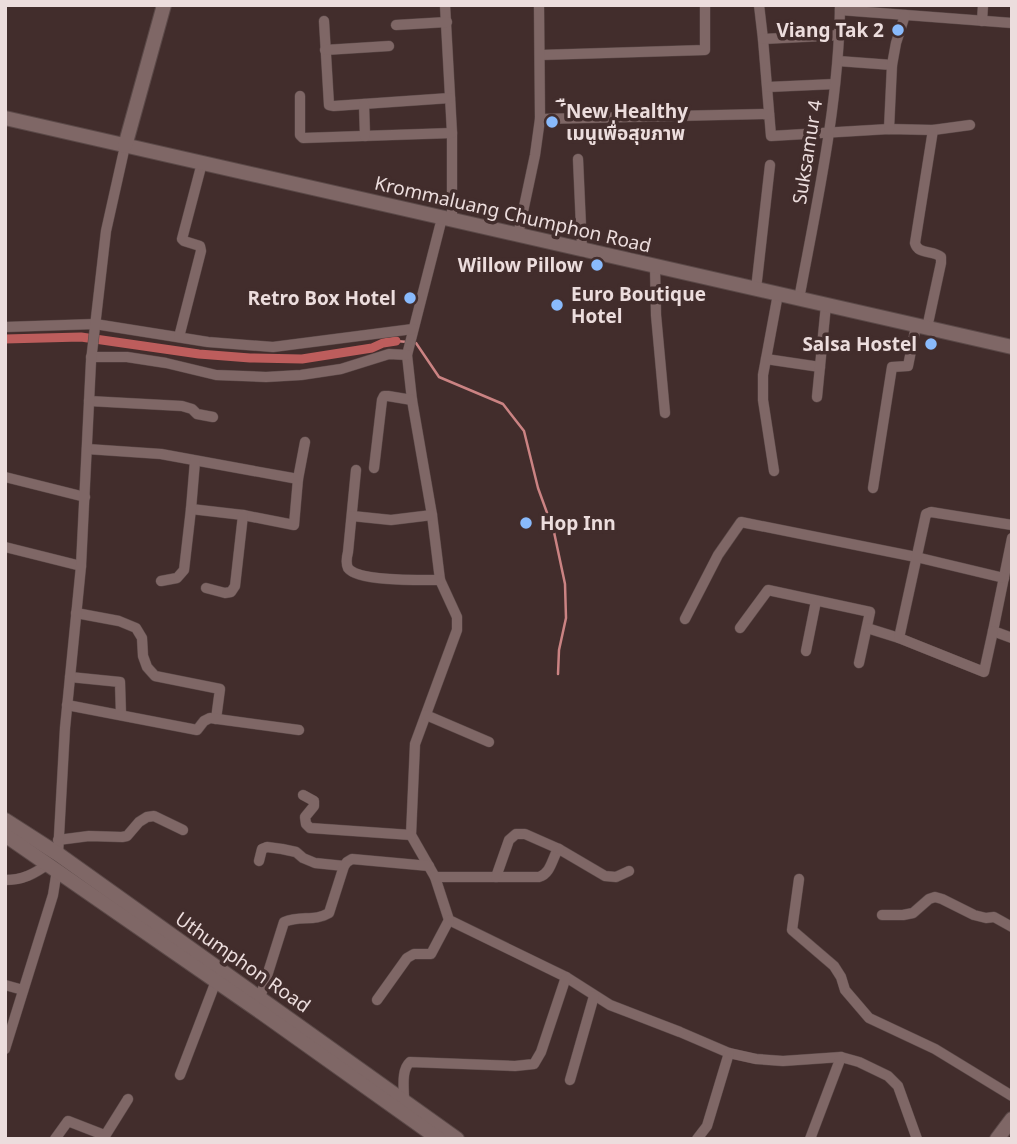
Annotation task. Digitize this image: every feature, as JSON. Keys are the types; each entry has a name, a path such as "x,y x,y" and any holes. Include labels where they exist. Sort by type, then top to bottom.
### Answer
{"street":[{"path":"5,1049 53,895 67,705 81,566 91,356 106,231 125,146 164,5"},
{"path":"377,1000 407,958 414,954 431,954 449,920 435,877 411,835 415,744 458,623 440,580 412,400 408,353 412,331 447,219 452,133 445,5"},
{"path":"518,235 540,118 539,5"},
{"path":"540,55 705,50 705,5"},
{"path":"759,5 771,136 889,129 933,130 970,125"},
{"path":"982,21 983,5"},
{"path":"840,8 900,11 1012,23"},
{"name":"Suksamur 4","path":"799,299 829,132 841,35 840,8"},
{"path":"889,129 892,65 900,11"},
{"path":"324,21 329,105 450,98"},
{"path":"396,25 447,22"},
{"path":"763,39 841,35"},
{"path":"326,50 389,47"},
{"path":"838,61 892,65"},
{"path":"768,87 835,84"},
{"path":"300,96 300,135 303,138 452,133"},
{"path":"364,104 365,136"},
{"path":"540,118 769,114"},
{"name":"Krommaluang Chumphon Road","path":"5,118 1012,347"},
{"path":"873,488 892,367 908,366 942,263 937,254 919,250 915,243 933,130"},
{"path":"578,159 582,249"},
{"path":"180,337 201,251 200,246 182,239 202,163"},
{"path":"755,289 770,165"},
{"path":"656,266 656,315 665,413"},
{"path":"774,471 763,400 763,375 778,294"},
{"path":"817,397 826,305"},
{"path":"5,327 95,326 208,342 274,347 412,331"},
{"path":"91,356 127,357 216,375 266,377 301,376 341,369 389,354 408,353"},
{"path":"766,359 820,367"},
{"path":"374,468 384,396 412,400"},
{"path":"89,401 182,406 197,414 213,417"},
{"path":"191,509 294,525 305,442"},
{"path":"87,449 161,454 298,479"},
{"path":"161,581 177,578 184,570 195,461"},
{"path":"356,470 348,568 373,578 440,580"},
{"path":"5,477 85,498"},
{"path":"899,638 926,514 931,512 1012,525"},
{"path":"206,588 225,593 231,592 235,586 243,515"},
{"path":"352,516 391,520 432,515"},
{"path":"685,619 718,555 740,522 916,557 1004,578"},
{"path":"867,628 984,672 1012,538"},
{"path":"5,547 81,566"},
{"path":"740,628 768,590 870,612 859,663"},
{"path":"806,651 816,601"},
{"path":"76,613 119,621 136,628 142,638 147,667 155,676 220,689 216,719"},
{"path":"993,631 1012,638"},
{"path":"70,677 120,682 121,715"},
{"path":"67,705 197,730 209,718 299,730"},
{"path":"426,715 489,742"},
{"path":"303,795 314,802 305,817 310,828 411,835"},
{"path":"5,880 30,876 89,836 127,836 139,821 147,817 154,816 183,830"},
{"name":"Uthumphon Road","path":"5,820 216,981 439,1139"},
{"path":"496,877 509,841 516,834 525,834 559,849 605,876 616,877 629,871"},
{"name":"Uthumphon Road","path":"5,835 55,857 260,998 457,1139"},
{"path":"259,861 262,849 267,847 296,852 315,863 344,866"},
{"path":"435,877 544,876 559,849"},
{"path":"260,998 285,922 298,918 321,918 329,913 347,862 352,859 429,866"},
{"path":"799,879 792,930 834,966 854,1003 869,1018 935,1049 1012,1096"},
{"path":"882,915 913,913 929,899 936,897 974,915 994,917 1012,927"},
{"path":"449,920 566,977 610,1005 729,1053 756,1059 841,1057 859,1062 888,1076 898,1086 917,1139"},
{"path":"404,1101 404,1071 410,1062 514,1066 534,1064 541,1052 566,977"},
{"path":"180,1075 216,981"},
{"path":"5,985 23,990"},
{"path":"570,1080 594,996"},
{"path":"697,1139 707,1126 729,1053"},
{"path":"810,1139 841,1057"},
{"path":"55,1139 68,1121 104,1137 128,1098"},
{"path":"997,1139 1010,1122"}],"waterway":[{"path":"5,339 81,337 199,354 302,359 372,348 396,341"},
{"path":"396,341 408,342"},
{"path":"415,343 439,377 503,404 524,431 538,488 554,532 565,584 566,618 559,650 558,674"}],"place":[{"name":"Viang Tak 2","path":"898,30"},
{"name":"์ืNew Healthy เมนูเพื่อสุขภาพ","path":"552,122"},
{"name":"Willow Pillow","path":"597,265"},
{"name":"Retro Box Hotel","path":"410,298"},
{"name":"Euro Boutique Hotel","path":"557,305"},
{"name":"Salsa Hostel","path":"931,344"},
{"name":"Hop Inn","path":"526,523"}]}
